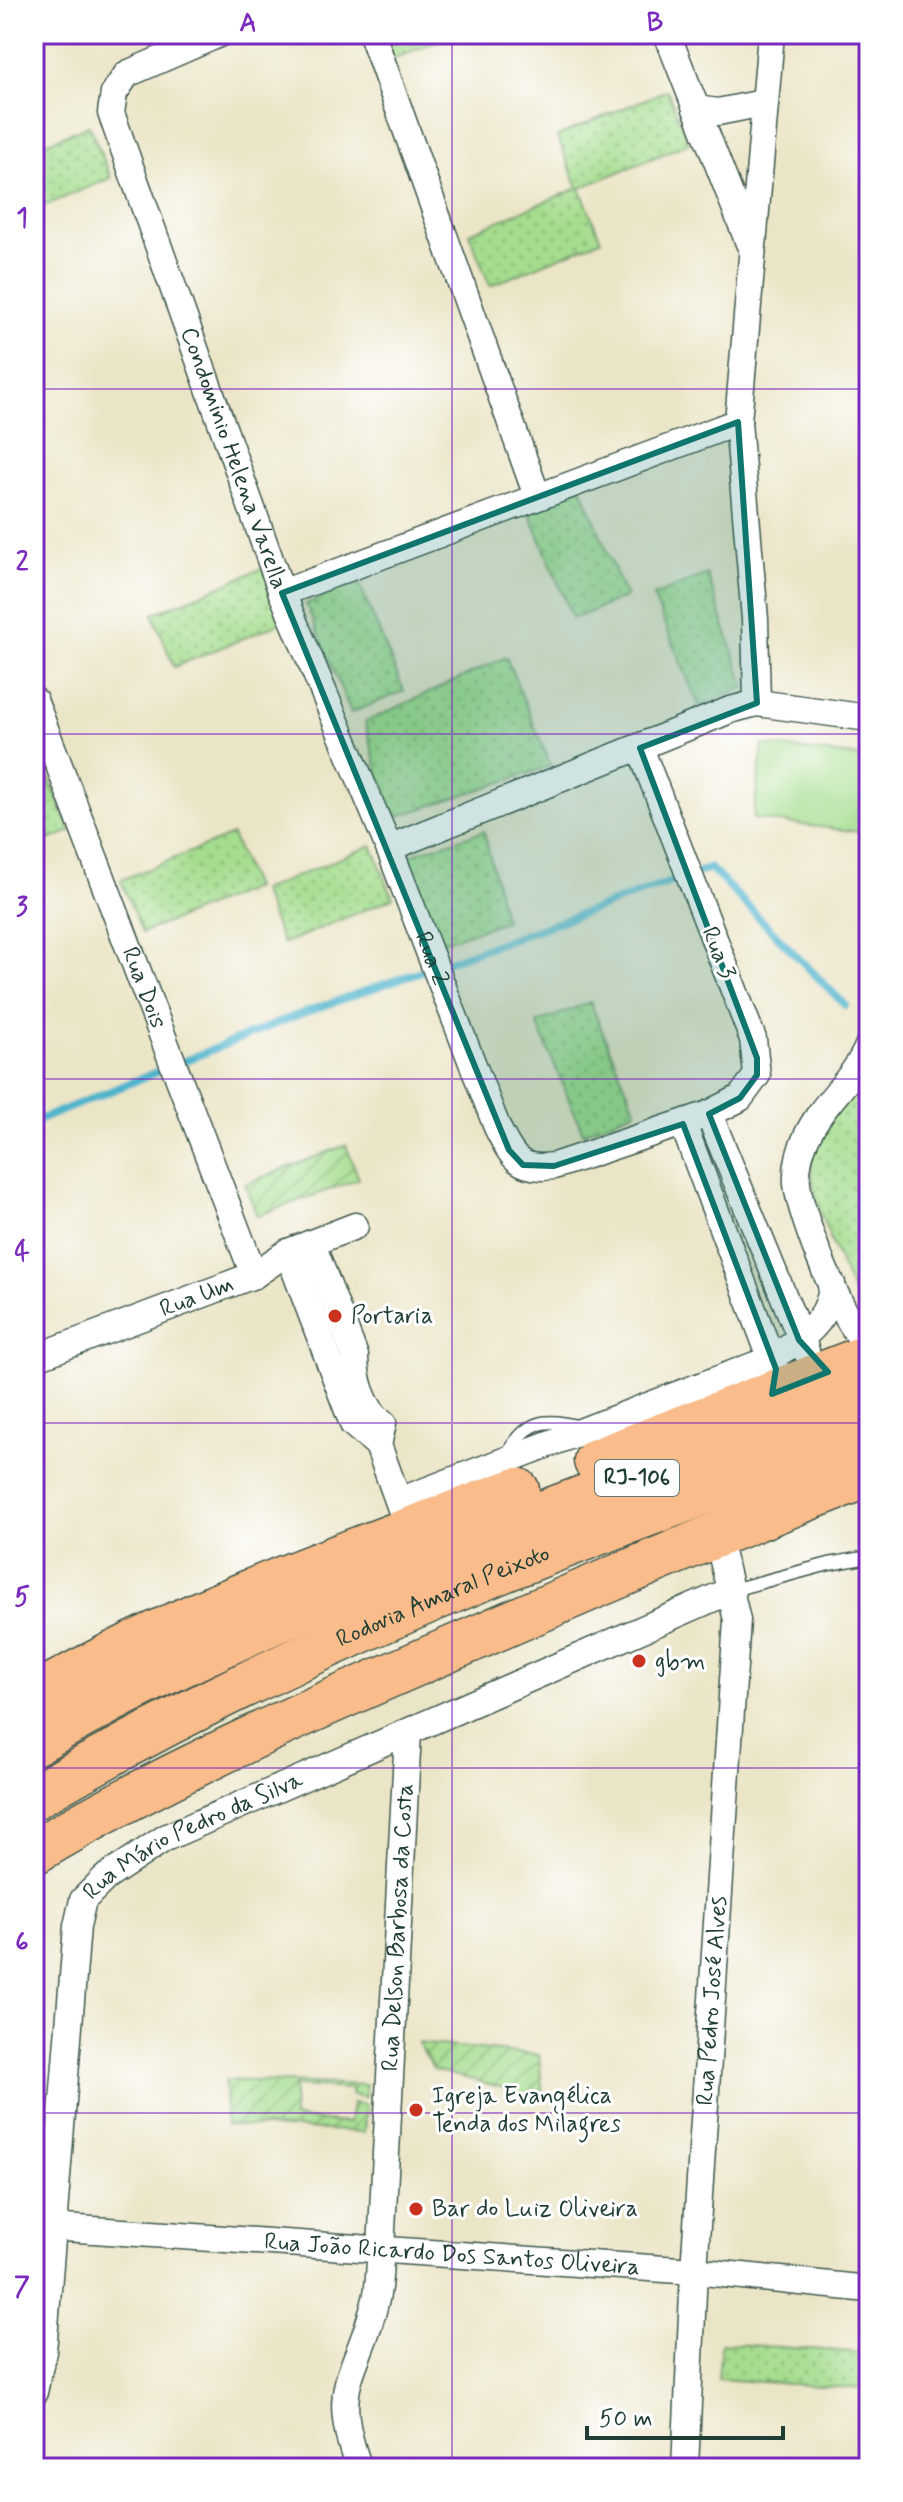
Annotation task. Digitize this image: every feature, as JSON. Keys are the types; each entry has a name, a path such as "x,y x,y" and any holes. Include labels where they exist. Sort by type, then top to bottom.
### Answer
{"highway":[{"path":"34,1696 162,1629 404,1516 490,1484 788,1406 828,1372 869,1356"},
{"name":"Rodovia Amaral Peixoto","path":"34,1743 192,1659 376,1577 788,1406 869,1391"},
{"name":"Rodovia Amaral Peixoto","path":"34,1797 199,1708 337,1641 495,1573 788,1406 869,1431"},
{"path":"34,1852 125,1800 227,1749 717,1535 805,1499 863,1485"}],"street":[{"name":"Condominio Helena Varella","path":"219,34 127,74 114,93 111,113 282,593 738,422"},
{"path":"372,34 537,496"},
{"path":"667,34 751,248"},
{"path":"757,703 755,619 738,422 771,34"},
{"path":"696,109 728,111 763,103"},
{"name":"Rua 2","path":"282,593 389,848 497,1127 509,1150 523,1165 535,1169 554,1166 683,1124"},
{"name":"Rua Dois","path":"34,700 254,1275"},
{"path":"389,848 730,710 757,703 869,718"},
{"name":"Rua 3","path":"640,748 757,1058 757,1075 746,1091 709,1114 683,1124"},
{"path":"869,1044 855,1072 807,1135 798,1163 799,1195 832,1284 856,1334 869,1347"},
{"path":"709,1114 799,1340 814,1363 828,1372"},
{"path":"683,1124 788,1406"},
{"name":"Rua Um","path":"34,1358 254,1275 300,1248 355,1226"},
{"path":"300,1248 355,1356 355,1372 380,1434 404,1516"},
{"path":"300,1248 353,1424 380,1434"},
{"path":"788,1406 799,1340 824,1314 832,1284"},
{"path":"490,1484 588,1430 788,1406"},
{"name":"Rua Pedro José Alves","path":"685,2468 694,2271 737,1620 717,1535"},
{"path":"408,1732 732,1590"},
{"name":"Rua Mário Pedro da Silva","path":"34,2392 43,2352 42,2226 77,1926 83,1900 105,1878 165,1838 408,1732"},
{"name":"Rua Delson Barbosa da Costa","path":"359,2468 345,2422 344,2397 348,2374 376,2299 381,2249 408,1732"},
{"name":"Rua João Ricardo Dos Santos Oliveira","path":"42,2226 694,2271 869,2289"}],"lane":[{"path":"588,1430 634,1447"},
{"path":"732,1590 829,1564 869,1557"}],"highlighted area":[{"path":"738,422 757,703 640,748 757,1058 757,1075 740,1098 709,1114 799,1340 828,1372 772,1394 776,1369 683,1124 554,1166 523,1165 509,1150 282,593"}],"green space":[{"path":"382,34 454,34 393,59"},
{"path":"667,90 689,143 580,188 601,240 490,286 469,233 578,188 557,136"},
{"path":"89,125 111,178 34,210 34,148"},
{"path":"581,487 626,597 573,619 528,509"},
{"path":"263,568 285,621 174,667 153,614"},
{"path":"707,574 745,687 699,706 653,596"},
{"path":"358,581 404,691 351,713 306,604"},
{"path":"506,657 551,766 390,819 365,722"},
{"path":"763,745 869,758 869,833 753,819"},
{"path":"49,778 71,831 34,846 34,784"},
{"path":"484,831 505,921 440,943 403,857"},
{"path":"232,835 254,888 142,933 121,880"},
{"path":"372,845 393,898 283,944 261,891"},
{"path":"590,1002 636,1111 583,1133 537,1023"},
{"path":"869,1074 869,1318 865,1319 821,1214 811,1171 812,1155 821,1133"},
{"path":"346,1145 359,1179 257,1216 245,1184"},
{"path":"418,2043 539,2055 543,2098 434,2070"},
{"path":"225,2080 366,2085 365,2097 351,2095 352,2089 294,2086 293,2118 349,2123 352,2103 366,2105 364,2132 226,2125"},
{"path":"721,2343 867,2353 865,2389 718,2379"}],"waterway":[{"path":"34,1122 295,1016 710,868 845,1005"}],"place":[{"name":"Portaria","path":"335,1316"},
{"name":"gbm","path":"639,1661"},
{"name":"Igreja Evangélica Tenda dos Milagres","path":"416,2110"},
{"name":"Bar do Luiz Oliveira","path":"416,2209"}]}
